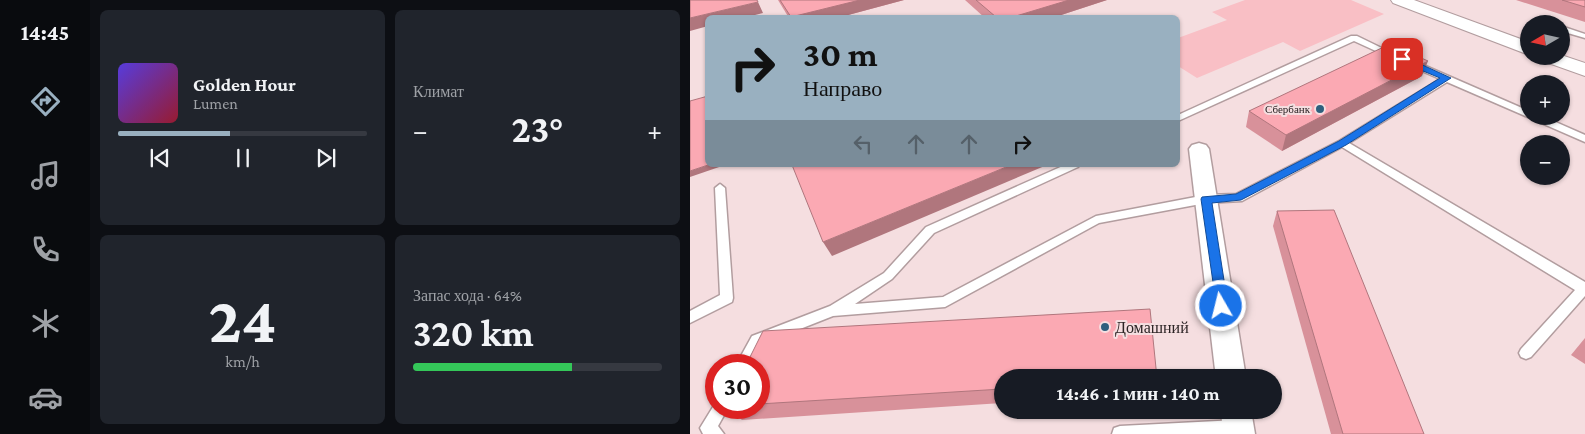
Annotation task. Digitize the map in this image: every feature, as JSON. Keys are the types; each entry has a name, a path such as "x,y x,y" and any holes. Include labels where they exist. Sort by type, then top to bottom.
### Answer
{"street":[{"path":"1399,0 1520,44"},
{"path":"1570,64 1585,70"},
{"path":"1199,149 1231,369"}],"lane":[{"path":"1570,31 1585,36"},
{"path":"1180,117 1354,38 1520,110"},
{"path":"832,311 945,302 1096,220 1206,199 1238,198 1342,143 1447,78"},
{"path":"1554,125 1585,139"},
{"path":"1342,143 1584,288 1526,353"},
{"path":"749,354 757,340 832,311 888,276 930,230 1070,167"},
{"path":"690,317 727,298 720,188"},
{"path":"713,419 708,428 716,434"},
{"path":"1120,434 1238,424"}],"shaded area":[{"path":"1245,0 1351,0 1384,14 1300,51 1283,42 1197,78 1180,67 1180,37 1227,20 1212,12"}],"building":[{"path":"690,0 757,0 758,2 690,18"},
{"path":"780,0 860,0 799,15 790,15"},
{"path":"976,0 1069,0 1019,15 994,15"},
{"path":"1562,0 1585,0 1585,7"},
{"path":"1390,44 1428,61 1286,135 1249,111"},
{"path":"705,97 705,166 690,171 690,101"},
{"path":"793,167 1006,167 823,242"},
{"path":"1334,210 1424,434 1343,434 1277,211"},
{"path":"1150,309 1156,369 994,369 994,389 770,403 770,354 752,354 763,331"}],"place":[{"name":"Сбербанк","path":"1320,109"},
{"name":"Домашний","path":"1105,327"}],"route":[{"path":"1221,306 1206,199 1238,198 1342,143 1447,78 1402,59"}]}
